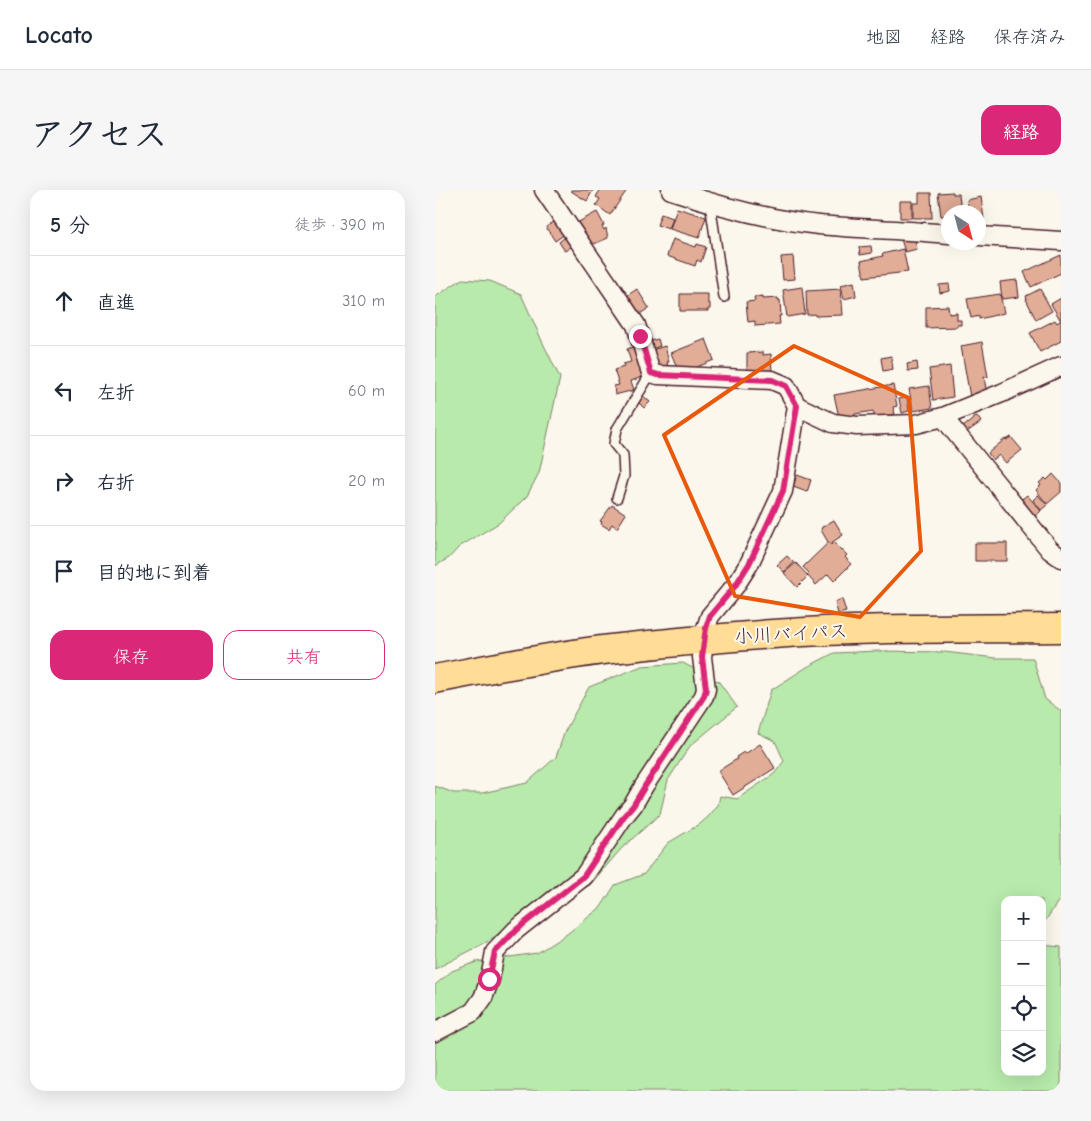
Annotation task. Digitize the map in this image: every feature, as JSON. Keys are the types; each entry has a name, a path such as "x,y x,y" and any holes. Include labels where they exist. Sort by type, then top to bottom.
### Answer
{"highway":[{"name":"小川バイパス","path":"435,680 505,666 609,649 774,634 864,630 1061,628"}],"street":[{"path":"544,190 636,325 651,373 696,378 772,380 786,386 797,406 833,423 857,426 916,424 943,417 1061,366"},
{"path":"671,190 751,214 819,225 941,233"},
{"path":"986,236 1061,241"},
{"path":"435,1032 473,1012 483,998 495,952 516,930 584,876 624,816 633,806 704,696 706,689 702,657 710,616 735,586 749,564 783,491 797,406"},
{"path":"943,417 1050,550 1061,558"}],"lane":[{"path":"710,203 724,297"},
{"path":"617,498 624,476 623,455 614,444 617,429 651,373"}],"highlighted area":[{"path":"794,346 909,398 921,551 860,617 735,596 664,435"}],"green space":[{"path":"462,279 490,281 521,294 560,378 539,473 527,496 499,523 459,547 449,558 435,566 435,297"},
{"path":"879,651 944,652 996,658 1033,658 1045,699 1061,711 1061,897 1046,920 1046,896 1001,896 1001,1076 1046,1076 1046,945 1061,947 1061,1091 435,1091 435,985 452,971 476,962 537,953 567,934 601,907 615,885 644,874 668,843 700,824 709,816 718,805 720,796 737,799 774,774 784,761 775,741 758,733 771,690 807,667 834,653"},
{"path":"683,663 719,682 737,707 690,746 668,780 660,814 621,849 590,885 566,899 506,928 487,942 435,969 435,786 454,793 482,793 527,783 556,757 565,731 589,687 642,666"}],"building":[{"path":"571,190 593,190 587,201"},
{"path":"600,190 627,190 610,215 596,205 600,199 596,197"},
{"path":"953,192 953,194 959,194 960,205 941,205 941,216 938,193"},
{"path":"919,193 931,193 932,218 913,218 913,203 919,203"},
{"path":"981,197 982,205 968,205 967,200"},
{"path":"900,201 912,201 912,218 900,218"},
{"path":"677,208 706,217 699,238 670,229"},
{"path":"597,212 604,225 602,226 604,230 606,228 608,238 587,247 573,225"},
{"path":"661,214 673,218 669,229 657,225"},
{"path":"558,219 565,234 555,241 546,227"},
{"path":"568,235 575,244 565,251 559,242"},
{"path":"914,236 917,249 905,252 901,239"},
{"path":"673,239 696,247 697,244 706,247 701,262 697,260 695,266 667,256"},
{"path":"871,246 872,253 860,255 859,247"},
{"path":"903,249 908,272 864,277 861,261"},
{"path":"1061,255 1061,273 1031,287 1024,272"},
{"path":"793,256 795,279 783,280 781,257"},
{"path":"1017,280 1019,297 1002,299 1000,282"},
{"path":"854,282 856,296 844,299 841,285"},
{"path":"949,284 950,291 940,293 939,285"},
{"path":"802,287 805,314 787,317 783,290"},
{"path":"637,289 649,308 637,316 625,297"},
{"path":"841,289 843,315 807,315 806,291"},
{"path":"1040,289 1052,311 1036,320 1026,296"},
{"path":"680,294 708,294 710,309 708,311 680,311"},
{"path":"1000,294 1004,313 979,319 979,316 971,318 967,299"},
{"path":"763,296 763,299 778,298 780,300 780,324 755,326 755,321 748,322 746,302 755,301 754,297"},
{"path":"1061,298 1061,321 1051,304"},
{"path":"948,306 949,314 957,313 957,320 961,320 961,325 957,325 957,327 926,328 926,307"},
{"path":"1055,320 1057,323 1060,321 1061,323 1061,341 1040,352 1030,333"},
{"path":"658,339 660,346 649,350 647,342"},
{"path":"706,339 714,360 687,371 678,370 671,353"},
{"path":"982,342 988,377 984,377 987,394 970,397 961,346"},
{"path":"639,345 645,376 631,381 634,390 615,395 614,386 619,385 614,370 624,367 623,364 631,362 627,349"},
{"path":"665,346 669,362 667,362 668,367 658,370 649,351"},
{"path":"763,352 763,355 771,354 772,373 747,372 747,353"},
{"path":"891,356 893,369 883,371 881,358"},
{"path":"917,362 918,370 908,371 907,364"},
{"path":"950,366 953,397 933,400 929,369"},
{"path":"893,385 897,406 893,407 895,414 875,418 873,411 855,414 853,417 839,417 834,395"},
{"path":"929,386 932,408 913,411 909,389"},
{"path":"642,395 650,402 644,408 637,401"},
{"path":"907,397 909,411 902,413 899,399"},
{"path":"977,416 981,422 967,432 963,427"},
{"path":"1011,437 1022,450 1006,463 999,455 993,460 988,453 1005,439"},
{"path":"1053,474 1061,483 1061,492 1047,504 1036,490 1041,485 1039,483 1045,478 1047,480"},
{"path":"797,475 811,480 807,492 793,487"},
{"path":"1027,495 1041,511 1033,518 1018,502"},
{"path":"1038,495 1047,505 1041,510 1033,500"},
{"path":"612,505 626,514 617,528 612,524 609,529 601,524 602,522 600,521"},
{"path":"834,520 843,535 831,543 828,542 821,530 822,527"},
{"path":"829,542 831,545 834,542 847,555 845,557 851,564 834,581 828,574 816,585 803,567"},
{"path":"975,543 1007,543 1007,561 975,561"},
{"path":"787,556 794,563 784,572 777,565"},
{"path":"796,563 808,576 797,587 784,573"},
{"path":"842,599 846,612 838,614 835,602"},
{"path":"760,744 775,768 733,795 718,771 737,759 736,757 744,752 745,754"}],"route":[{"path":"489,979 495,952 516,930 584,876 624,816 633,806 704,696 706,689 702,657 706,628 710,616 735,586 749,564 777,507 787,474 797,406 786,386 772,380 725,379 651,373 640,336"}]}
